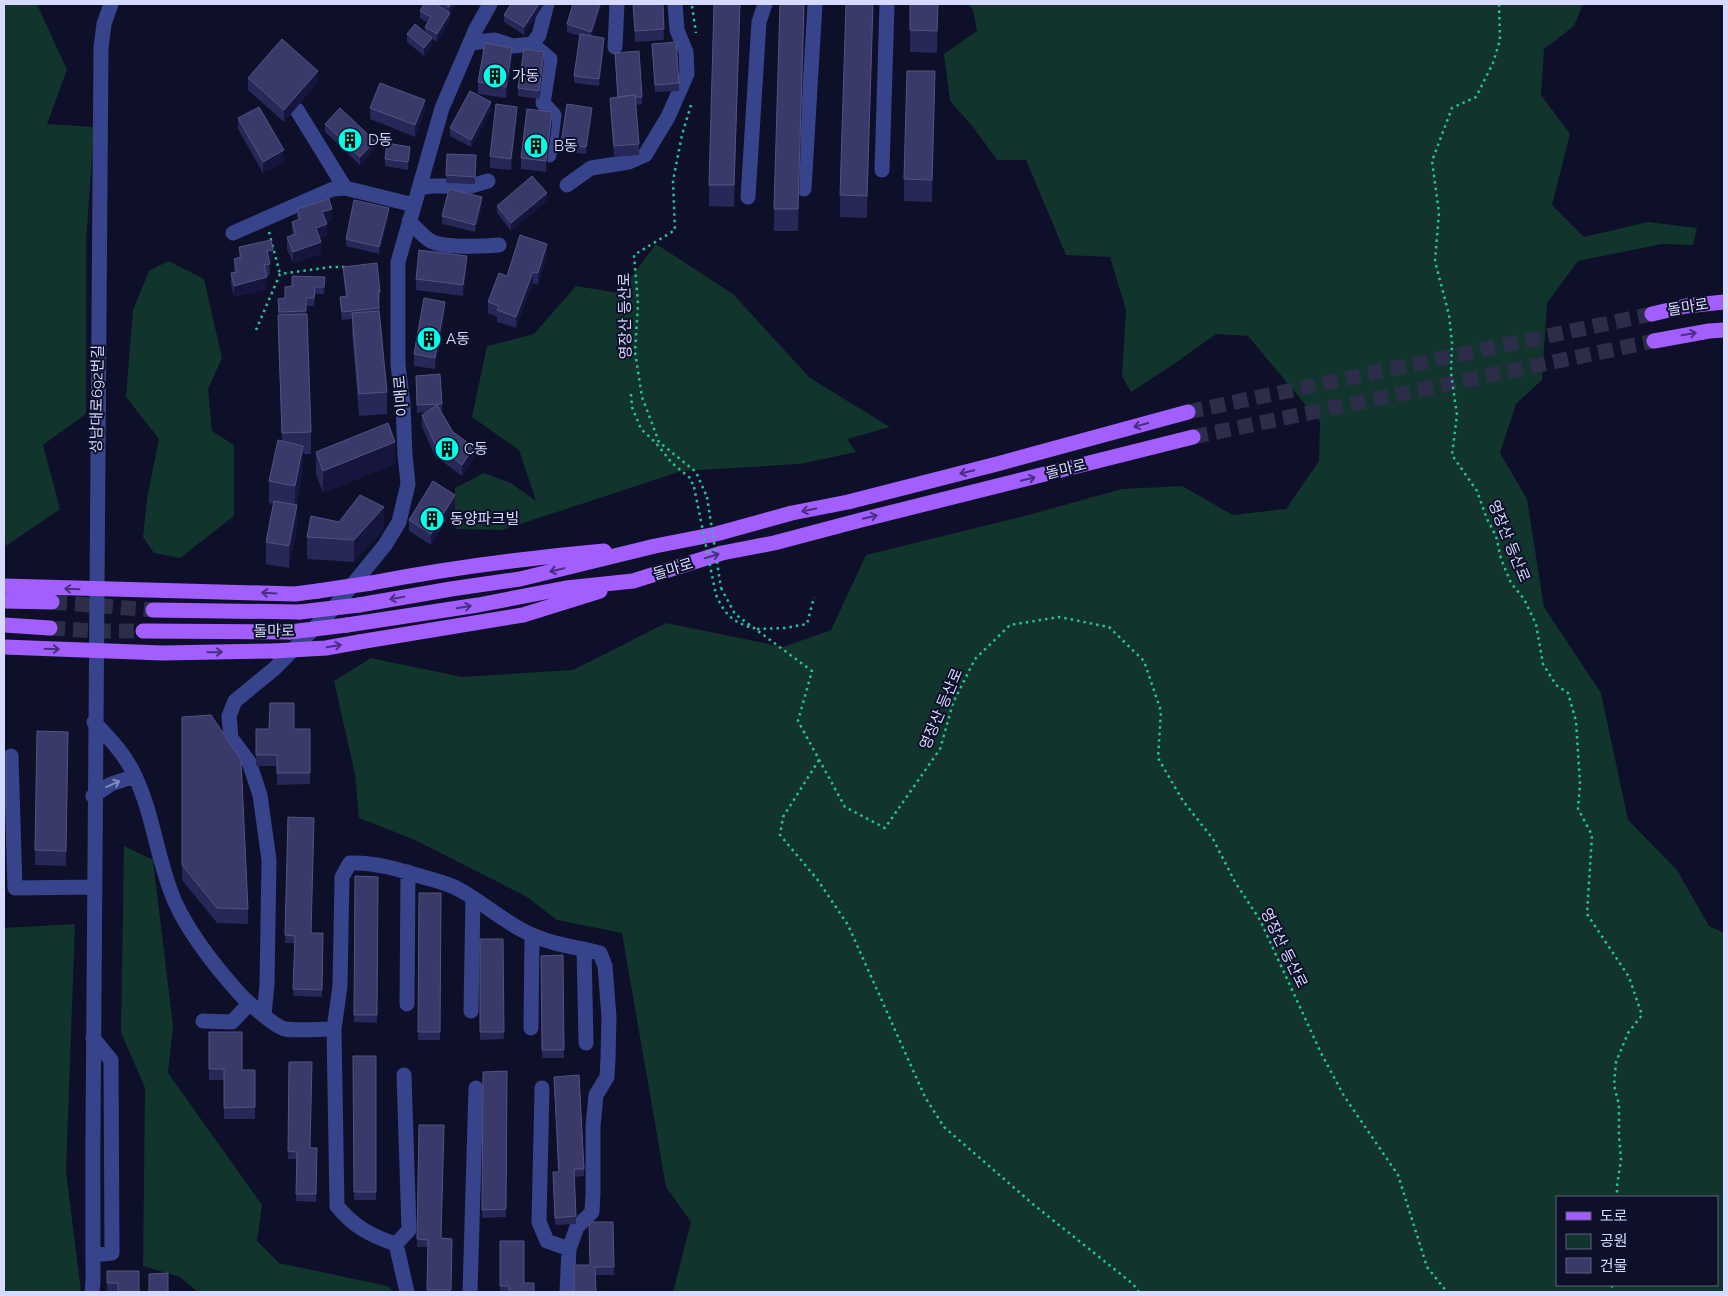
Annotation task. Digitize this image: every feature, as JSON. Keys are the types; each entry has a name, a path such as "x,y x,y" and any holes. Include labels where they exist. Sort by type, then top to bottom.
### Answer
{"main road":[{"name":"돌마로","path":"1652,314 1686,306 1724,302"},
{"name":"돌마로","path":"1654,341 1724,330"},
{"name":"돌마로","path":"153,610 300,612 359,605 450,588 520,579 655,546 716,534 792,513 876,495 1006,462 1188,412"},
{"name":"돌마로","path":"143,631 290,632 478,605 566,588 632,581 722,553 774,544 861,520 1193,437"},
{"path":"4,586 295,594 371,584 439,570 544,556 655,546"},
{"path":"4,647 162,653 326,648 523,615 632,581"},
{"path":"4,601 52,602"},
{"path":"4,625 50,628"}],"street":[{"name":"성남대로692번길","path":"92,1292 94,589 101,48 104,24 111,4"},
{"name":"이매로","path":"264,1015 267,984 269,860 260,795 249,762 231,738 229,716 235,701 274,669 331,611 385,546 399,522 408,484 398,365 398,266 442,108 470,43 490,4"},
{"path":"532,44 539,35 546,4"},
{"path":"615,47 617,4"},
{"path":"567,185 591,168 629,162 645,155 668,117 687,74 686,52 677,30 675,4"},
{"path":"748,197 759,22 765,4"},
{"path":"804,189 815,4"},
{"path":"882,170 887,4"},
{"path":"470,43 495,40 513,46 532,44 550,59 543,103 554,115 549,155"},
{"path":"297,110 345,188"},
{"path":"419,188 431,186 471,186 488,181"},
{"path":"233,233 333,189 345,188 414,205"},
{"path":"409,221 430,241 446,245 499,245"},
{"path":"94,722 121,751 135,776 152,821 160,858 175,902 194,935 215,965 248,1004 283,1029 334,1029"},
{"path":"11,756 15,888 93,888"},
{"path":"93,796 110,784 135,776"},
{"path":"396,1244 376,1238 348,1220 337,1206 334,1029 340,986 342,877 350,863 366,863 389,867 459,889 508,923 532,935 562,945 600,953 605,966 608,1017 607,1077 596,1095 592,1212 577,1227 569,1249 567,1292"},
{"path":"407,1004 408,872"},
{"path":"471,1011 473,898"},
{"path":"531,1028 532,935"},
{"path":"584,949 586,1043"},
{"path":"204,1021 232,1022 248,1004"},
{"path":"396,1244 409,1230 404,1075"},
{"path":"470,1292 476,1088"},
{"path":"542,1088 539,1222 547,1241 569,1249"},
{"path":"396,1244 407,1292"}],"path":[{"path":"692,4 697,38"},
{"name":"영장산 등산로","path":"1499,4 1500,40 1493,63 1476,98 1452,108 1432,160 1439,213 1435,262 1450,315 1452,343 1451,373 1457,415 1452,454 1477,491 1487,519 1496,536 1501,559 1511,583 1524,599 1536,624 1543,664 1556,685 1568,693 1576,721 1580,784 1578,809 1592,835 1587,914 1629,977 1642,1015 1628,1033 1616,1062 1614,1085 1619,1105 1621,1160 1617,1196"},
{"name":"영장산 등산로","path":"692,104 682,135 673,181 675,230 634,255 638,304 635,352 642,397 659,442 696,472 707,496 721,588 735,614 812,671 798,721 846,806 885,828 940,749 954,703 975,659 1010,625 1060,617 1109,628 1144,662 1161,711 1158,758 1183,801 1213,839 1235,882 1260,920 1321,1053 1344,1096 1398,1174 1427,1267 1447,1292"},
{"path":"256,330 280,274 265,219"},
{"path":"280,274 331,267 350,267"},
{"path":"631,394 632,407 641,429 655,442 672,463 690,478 694,488 716,595 723,611 739,624 755,629 785,628 807,624 814,597"},
{"path":"819,760 783,817 780,835 817,879 848,925 925,1097 944,1127 1041,1211 1133,1284 1139,1292"}],"green space":[{"path":"4,4 37,4 67,70 47,124 94,127 86,243 86,414 43,445 60,509 6,546 4,538"},
{"path":"966,4 1583,4 1574,26 1544,49 1541,95 1570,134 1552,205 1584,237 1648,222 1697,228 1693,245 1662,244 1578,261 1547,303 1542,380 1516,404 1500,453 1527,499 1544,607 1601,693 1628,820 1677,870 1709,926 1724,933 1724,1292 673,1292 691,1222 666,1187 622,933 557,920 527,897 415,840 359,818 355,774 334,681 371,658 462,677 573,670 666,623 783,647 831,630 866,555 1028,515 1122,489 1182,486 1233,515 1286,509 1319,461 1320,422 1248,336 1216,334 1131,392 1122,376 1126,310 1110,257 1066,255 1026,160 997,160 973,127 950,101 944,54 977,31 973,9"},
{"path":"656,244 733,294 810,378 890,427 847,439 856,452 800,464 682,471 502,530 455,529 455,488 484,473 511,483 536,501 519,450 472,417 487,346 534,334 576,286 619,293"},
{"path":"168,261 204,279 222,358 208,389 212,431 234,445 234,516 180,558 154,553 143,537 147,499 159,439 126,397 133,310 149,271"},
{"path":"124,846 153,860 173,1026 168,1073 262,1205 257,1241 279,1263 388,1286 393,1292 198,1292 180,1277 143,1266 145,1088 121,1032"},
{"path":"75,924 66,1171 81,1292 4,1292 4,928"}],"building":[{"path":"424,4 435,4 450,13 437,34 425,27 431,17 420,11"},
{"path":"511,4 539,4 524,27 504,15"},
{"path":"573,4 600,4 591,32 567,24"},
{"path":"633,4 663,4 664,29 635,31"},
{"path":"714,4 740,4 734,185 709,185"},
{"path":"780,4 804,4 798,209 774,209"},
{"path":"846,4 873,4 867,196 840,195"},
{"path":"910,4 938,4 937,31 910,30"},
{"path":"415,24 432,38 424,48 407,34"},
{"path":"580,34 604,38 599,79 574,76"},
{"path":"282,39 318,71 284,110 248,78"},
{"path":"676,42 679,83 655,85 652,44"},
{"name":"가동","path":"485,43 512,48 506,87 478,82"},
{"path":"524,49 544,52 539,91 518,88"},
{"path":"639,51 642,97 635,97 635,95 618,97 615,53"},
{"path":"907,71 935,71 932,180 904,179"},
{"path":"380,83 425,100 415,125 370,108"},
{"path":"470,91 491,102 471,140 450,128"},
{"path":"635,95 639,144 614,146 610,98"},
{"path":"496,104 517,107 511,159 490,156"},
{"path":"567,104 592,108 586,147 561,143"},
{"path":"259,107 284,150 263,162 238,118"},
{"name":"D동","path":"340,108 375,141 360,157 325,124"},
{"name":"B동","path":"527,109 552,112 546,161 521,158"},
{"path":"387,143 410,147 408,162 385,159"},
{"path":"447,154 476,155 475,177 446,175"},
{"path":"532,176 547,193 511,223 497,206"},
{"path":"449,189 482,197 475,225 442,216"},
{"path":"329,199 332,209 322,212 327,224 316,228 321,242 293,252 287,237 296,234 292,222 300,219 297,209"},
{"path":"354,200 389,208 379,247 346,239"},
{"path":"520,235 547,244 538,273 533,272 516,317 497,310 499,306 488,302 499,273 507,276"},
{"path":"271,240 273,250 267,251 270,264 264,265 267,277 234,286 231,273 237,272 234,259 241,257 239,247"},
{"path":"419,250 467,256 463,285 416,279"},
{"path":"377,263 380,292 378,292 379,308 342,312 340,297 347,296 343,267"},
{"path":"292,276 325,277 324,287 315,287 314,298 306,298 306,311 279,312 278,299 285,298 285,287 292,286"},
{"name":"A동","path":"424,298 445,302 435,358 414,354"},
{"path":"379,311 387,392 359,394 352,313"},
{"path":"307,314 311,432 282,433 278,315"},
{"path":"440,374 442,404 417,405 416,376"},
{"path":"437,405 453,432 474,447 462,465 435,444 422,415"},
{"path":"388,423 395,442 323,471 316,452"},
{"path":"278,440 303,446 295,486 269,481"},
{"name":"동양파크빌","path":"433,481 455,495 431,534 409,520"},
{"path":"360,495 384,507 354,540 307,537 311,516 339,522"},
{"path":"274,501 297,505 289,546 266,542"},
{"path":"270,703 294,703 294,729 310,729 310,773 277,773 277,755 256,755 256,729 269,729"},
{"path":"211,715 241,760 248,909 217,908 182,865 182,717"},
{"path":"37,731 68,732 66,851 35,850"},
{"path":"288,817 314,818 311,933 323,933 322,990 293,989 295,936 285,935"},
{"path":"355,876 378,877 377,1015 354,1015"},
{"path":"419,893 441,893 440,1032 418,1032"},
{"path":"480,939 503,939 504,1032 480,1032"},
{"path":"563,955 564,1050 542,1050 541,956"},
{"path":"209,1032 242,1032 242,1070 255,1070 255,1107 224,1108 224,1069 209,1069"},
{"path":"353,1056 376,1056 376,1192 354,1192"},
{"path":"289,1062 312,1062 310,1148 317,1148 316,1194 296,1194 297,1152 288,1151"},
{"path":"507,1071 506,1209 482,1210 483,1072"},
{"path":"579,1075 584,1169 574,1169 576,1216 555,1218 553,1172 559,1172 554,1077"},
{"path":"419,1125 444,1125 441,1238 452,1239 451,1290 427,1290 428,1240 417,1239"},
{"path":"589,1222 613,1222 614,1267 595,1267 596,1292 574,1292 574,1265 590,1265"},
{"path":"500,1241 524,1241 524,1283 534,1283 534,1292 509,1292 509,1286 500,1286"},
{"path":"107,1271 139,1271 139,1292 118,1292 118,1283 107,1283"},
{"path":"168,1273 168,1292 149,1292 149,1274"}],"tunnel":[{"path":"1188,412 1652,314"},
{"path":"1193,437 1654,341"},
{"path":"52,602 153,610"},
{"path":"50,628 95,631 143,631"}],"place":[{"name":"가동","path":"495,76"},
{"name":"D동","path":"350,140"},
{"name":"B동","path":"536,146"},
{"name":"A동","path":"429,339"},
{"name":"C동","path":"447,449"},
{"name":"동양파크빌","path":"432,519"}]}
